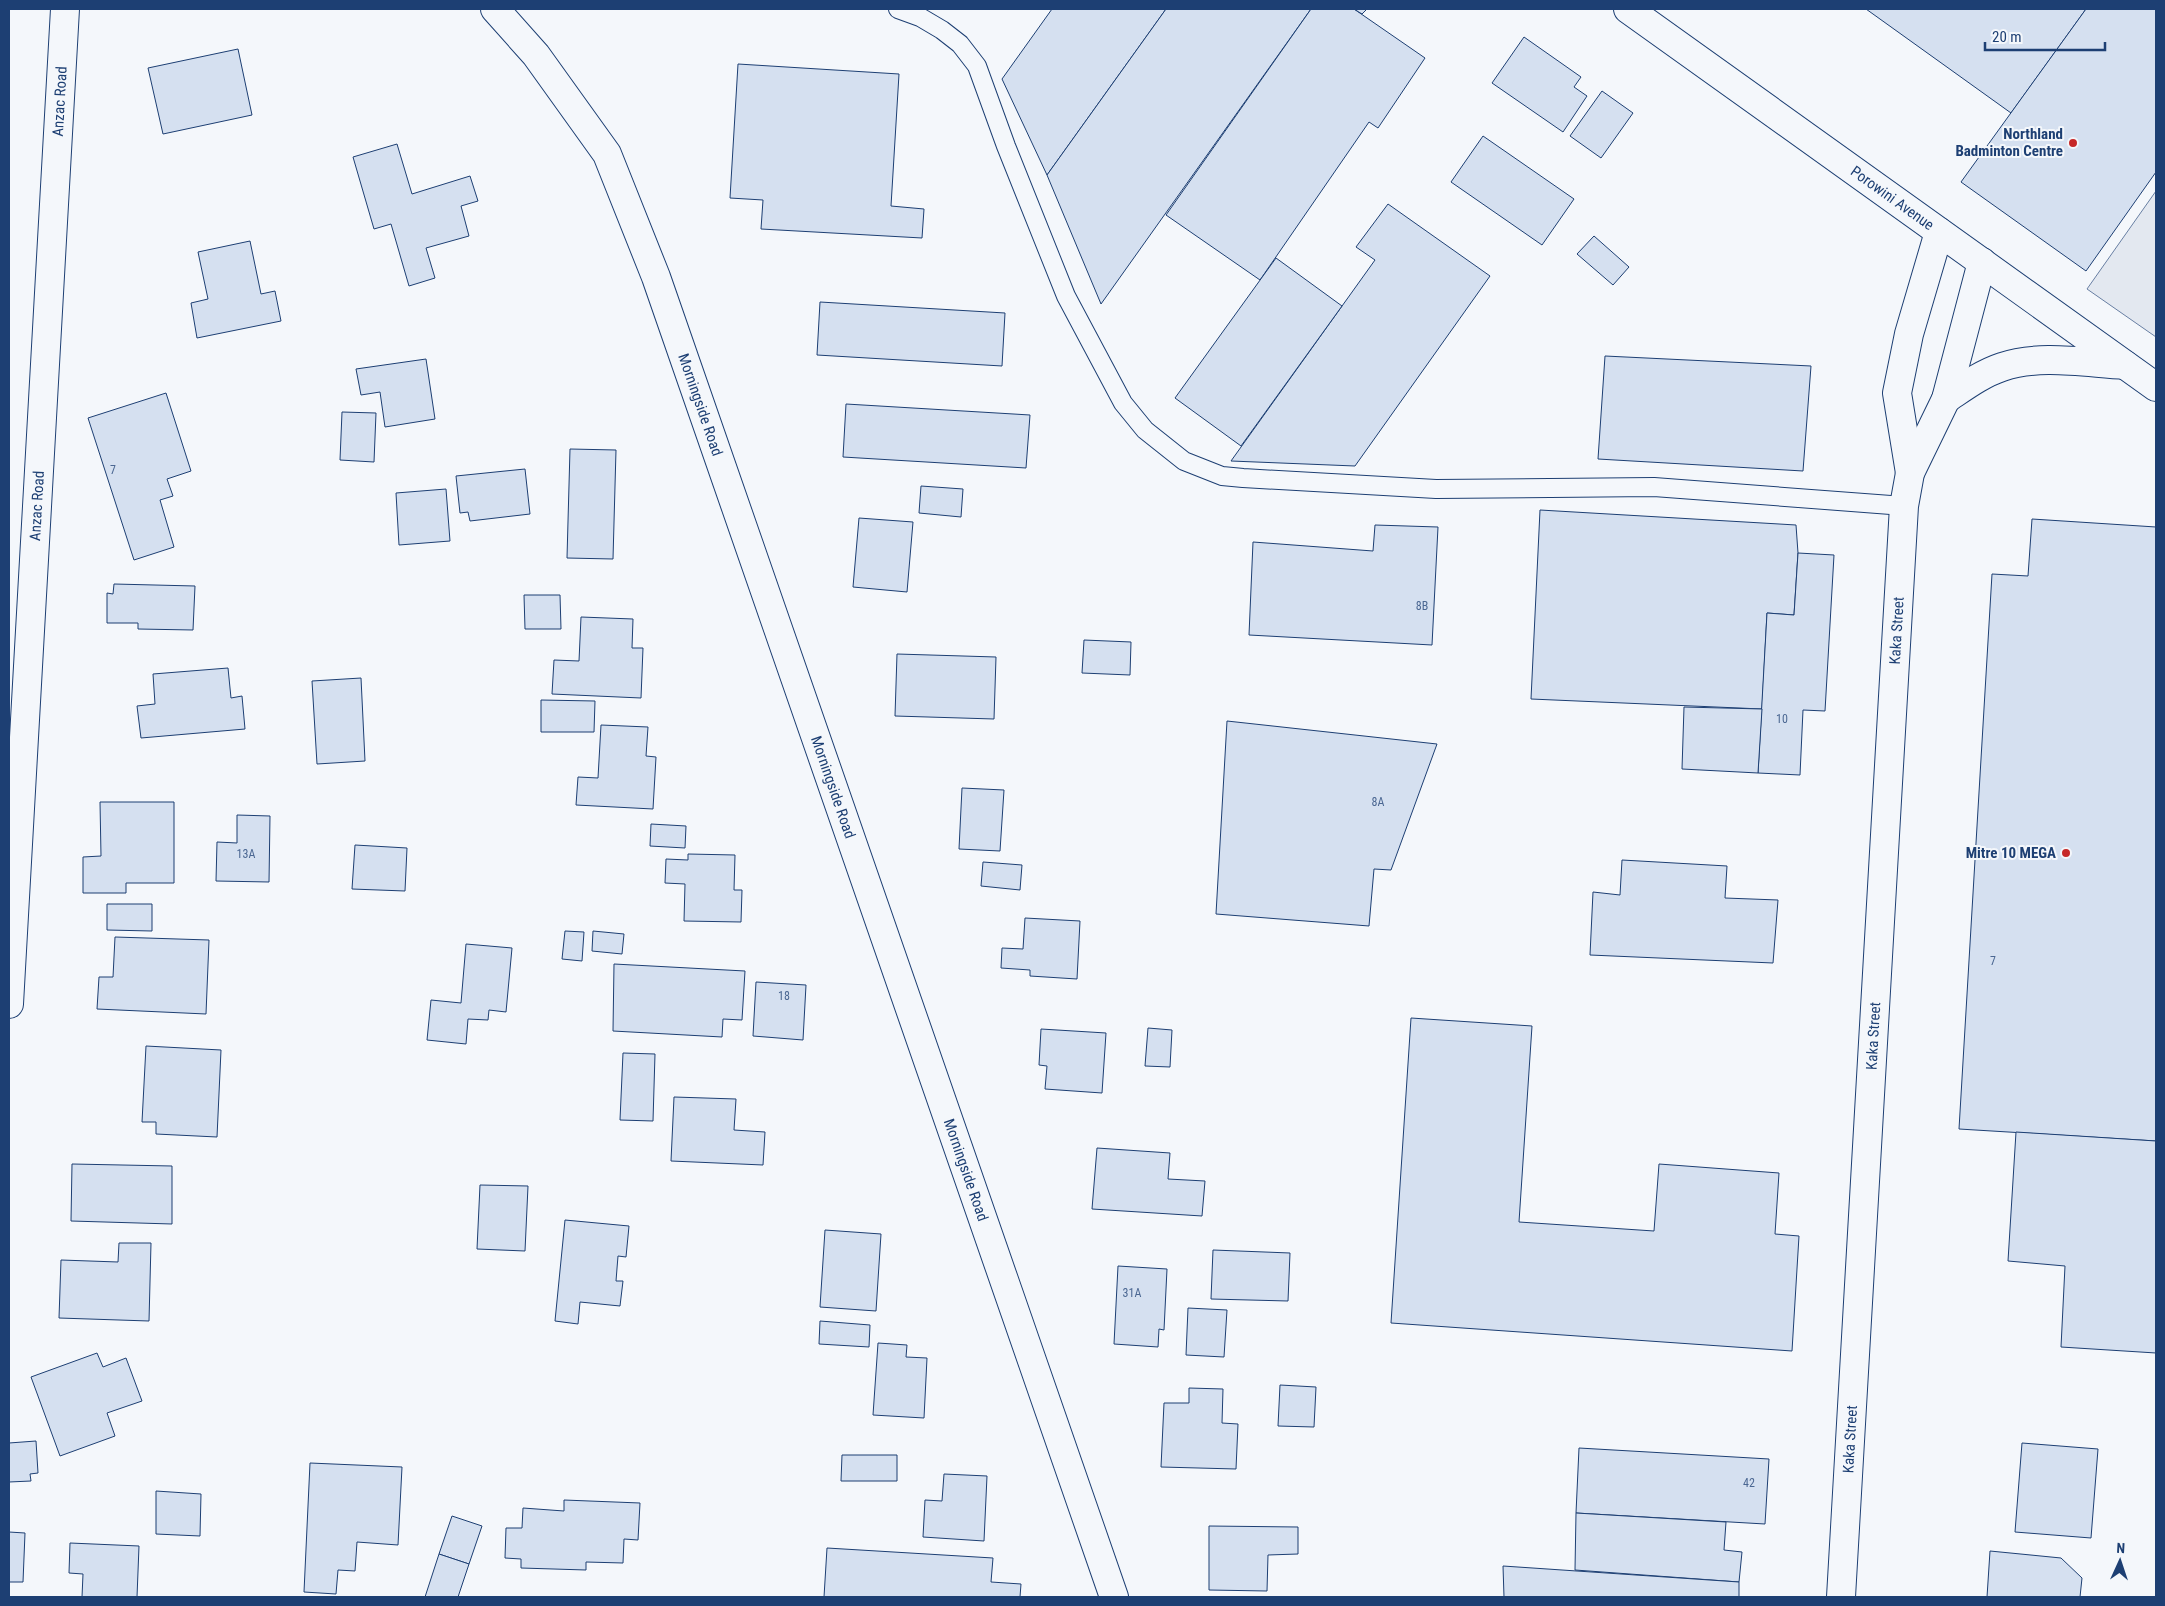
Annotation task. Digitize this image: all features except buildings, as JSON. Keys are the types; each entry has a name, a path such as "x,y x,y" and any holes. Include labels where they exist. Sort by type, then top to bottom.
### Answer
{"street":[{"name":"Anzac Road","path":"9,1004 64,9"},
{"name":"Morningside Road","path":"495,9 536,55 607,154 656,277 1114,1597"},
{"name":"Porowini Avenue","path":"1628,9 2156,387"},
{"name":"Kaka Street","path":"1910,474 1897,393 1909,334 1939,232"},
{"name":"Kaka Street","path":"1841,1597 1904,506 1910,474 1946,399 1982,262"},
{"path":"1946,399 1980,376 2004,366 2032,361 2125,365"}],"lane":[{"path":"898,9 920,17 942,30 960,44 977,66 1006,146 1066,296 1123,403 1145,430 1184,461 1222,476 1242,478 1436,489 1654,487 1904,506"}],"shaded area":[{"path":"2156,191 2156,337 2087,289"}],"place":[{"name":"Northland Badminton Centre","path":"2073,143"},
{"name":"Mitre 10 MEGA","path":"2066,853"}]}
